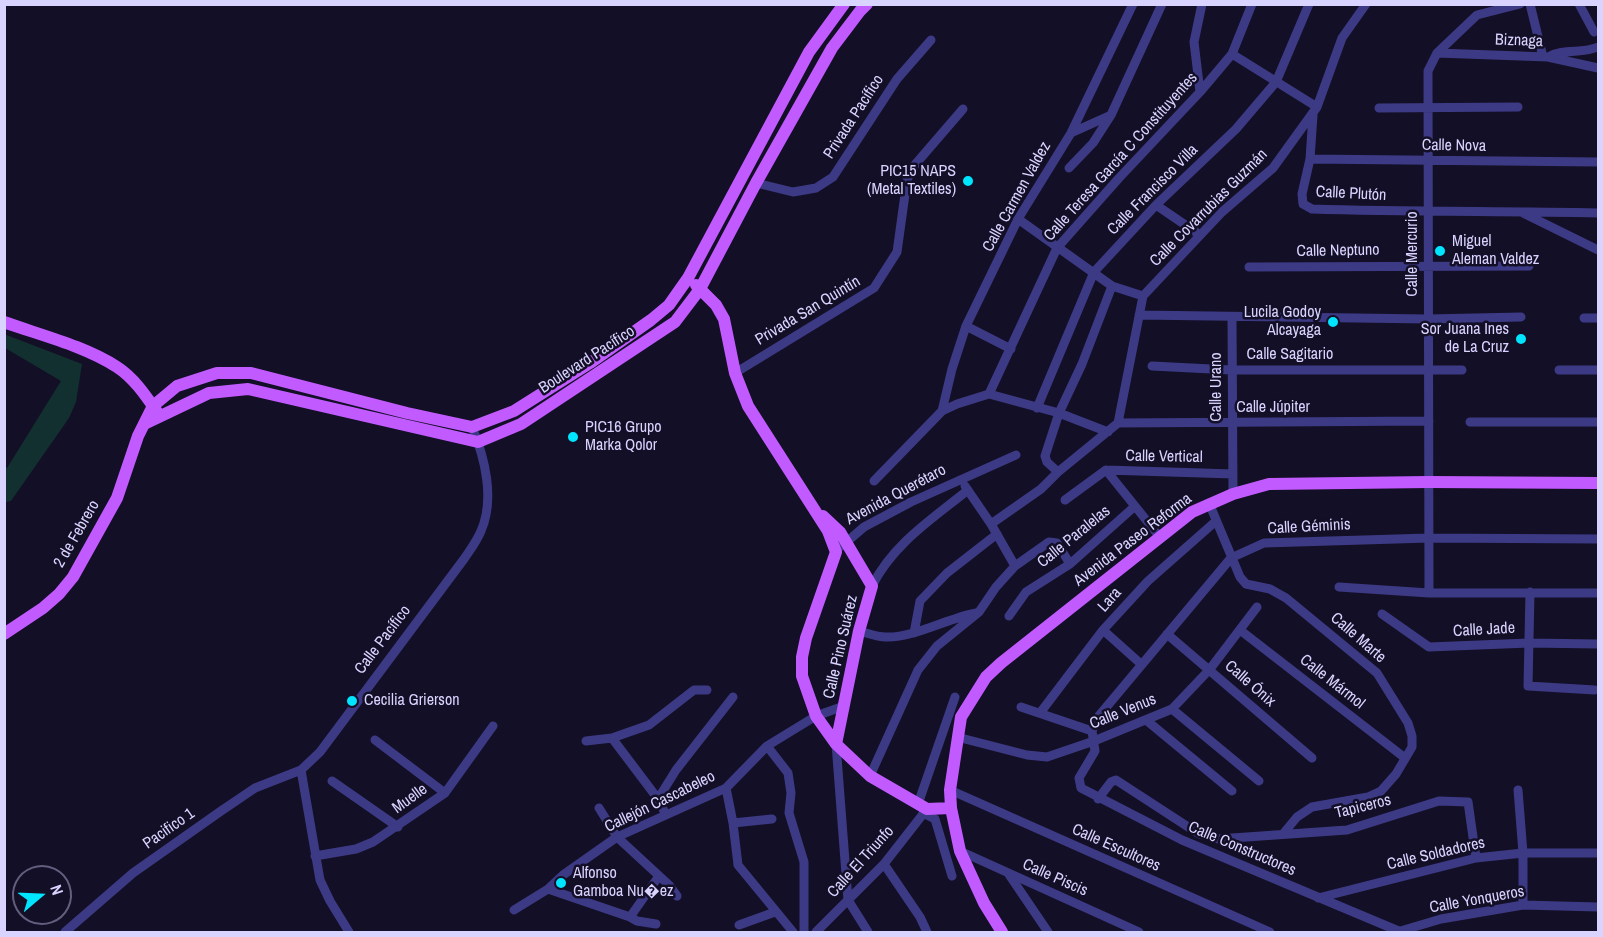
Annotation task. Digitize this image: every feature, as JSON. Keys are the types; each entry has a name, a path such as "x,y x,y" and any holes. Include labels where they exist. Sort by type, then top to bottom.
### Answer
{"main road":[{"name":"Boulevard Pacífico","path":"472,427 514,411 590,363 669,305 688,278 809,52 844,4"},
{"name":"Boulevard Pacífico","path":"478,442 521,424 675,322 700,289 756,183 832,48 867,4"},
{"path":"688,278 716,305 724,319 735,372 748,406 818,514 836,552"},
{"path":"4,322 93,354 117,367 136,384 156,411"},
{"path":"156,411 177,386 217,373 251,373 407,413 472,427"},
{"path":"156,411 209,393 248,389 478,442"},
{"name":"2 de Febrero","path":"4,634 43,609 73,577 117,498 144,424 156,411"},
{"name":"Avenida Paseo Reforma","path":"1002,933 984,903 960,850 951,808 950,790 961,717 986,677 1159,536 1192,512 1209,503 1269,484 1599,483"},
{"path":"818,514 827,518 846,541 872,586"},
{"name":"Avenida Querétaro","path":"836,552 806,638 802,657 802,676 816,716 836,744 870,776 923,809"},
{"name":"Calle Pino Suárez","path":"836,744 858,631 872,586"},
{"path":"923,809 951,808"}],"street":[{"name":"Calle Carmen Valdez","path":"942,411 966,326 1018,219 1071,133 1132,4"},
{"path":"1069,168 1093,143 1111,115 1161,8 1151,4"},
{"path":"1200,92 1194,42 1202,4"},
{"name":"Calle Teresa García C Constituyentes","path":"989,394 1057,248 1232,54 1252,4"},
{"name":"Calle Francisco Villa","path":"1037,408 1094,272 1155,205 1236,129 1276,82 1309,4"},
{"path":"1232,54 1315,110 1342,38 1366,4"},
{"name":"Calle Mercurio","path":"1429,593 1428,71 1437,53 1477,15 1520,4"},
{"path":"1530,4 1545,57 1555,52 1590,51 1599,47"},
{"path":"1579,4 1594,32"},
{"name":"Privada Pacífico","path":"756,183 794,192 816,188 833,177 897,79 930,40"},
{"name":"Biznaga","path":"1437,53 1545,57 1599,68"},
{"path":"1379,108 1518,107"},
{"name":"Privada San Quintín","path":"735,372 874,288 897,252 907,180 913,167 963,109"},
{"name":"Calle Plutón","path":"1315,110 1310,159 1302,194 1303,204 1311,209 1428,213 1520,211 1599,213"},
{"name":"Calle Covarrubias Guzmán","path":"1143,296 1221,212 1273,168 1315,110"},
{"path":"1071,133 1111,115"},
{"name":"Calle Nova","path":"1310,159 1599,162"},
{"path":"1155,205 1200,235"},
{"path":"1520,211 1599,250"},
{"path":"991,524 1041,489 1058,472 1119,423 1143,296 1112,286 1018,219"},
{"name":"Calle Neptuno","path":"1248,267 1529,266"},
{"path":"1058,472 1047,462 1045,456 1059,413 1082,364 1112,286"},
{"path":"1139,315 1428,319 1521,317"},
{"name":"Calle Urano","path":"1232,317 1233,494"},
{"path":"1584,318 1599,318"},
{"path":"966,326 1011,349"},
{"name":"Calle Sagitario","path":"1152,366 1231,370 1462,370"},
{"path":"1559,370 1599,370"},
{"path":"874,481 942,411 989,394 1059,413 1108,432"},
{"name":"Calle Júpiter","path":"1119,423 1429,421"},
{"path":"1470,422 1599,422"},
{"name":"Calle Pacífico","path":"302,770 333,736 478,537 485,519 487,480 472,427"},
{"name":"Avenida Querétaro","path":"836,552 864,527 911,502 1016,454"},
{"path":"1065,500 1106,470"},
{"name":"Calle Vertical","path":"1106,470 1233,474"},
{"name":"Calle Vertical","path":"1106,470 1159,536"},
{"path":"959,479 991,524 1015,566"},
{"name":"Calle Pino Suárez","path":"872,586 881,569 909,536 968,490"},
{"name":"Calle Marte","path":"1209,503 1231,558 1246,584 1270,589 1286,598 1377,673 1408,723 1412,736 1412,747 1382,791 1368,797 1312,807 1297,817 1282,834"},
{"name":"Calle Paralelas","path":"1009,616 1026,592 1070,564 1134,507"},
{"name":"Lara","path":"1040,713 1103,630 1148,581 1216,521"},
{"path":"914,633 920,601 947,573 997,534"},
{"name":"Calle Géminis","path":"1079,783 1079,777 1095,751 1093,736 1098,717 1231,558 1264,543 1429,537 1599,539"},
{"path":"870,776 918,670 937,646 979,612 996,587 1015,566 1053,542 1057,543 1070,564"},
{"path":"1339,587 1429,593 1599,593"},
{"path":"1530,592 1528,686 1595,690"},
{"name":"Calle Venus","path":"957,737 1027,755 1047,757 1093,736 1173,709 1210,669 1257,607"},
{"path":"858,631 886,637 914,633 956,617 979,612"},
{"name":"Calle Jade","path":"1382,614 1429,647 1529,643 1599,644"},
{"path":"1103,630 1141,664"},
{"name":"Calle Mármol","path":"1240,630 1405,758"},
{"name":"Calle Ónix","path":"1167,634 1312,758"},
{"path":"586,741 612,738 649,725 694,690 707,690"},
{"path":"658,799 676,770 733,697"},
{"name":"Calle El Triunfo","path":"816,933 884,864 923,809 955,697"},
{"name":"Callejón Cascabeleo","path":"514,910 548,889 563,875 617,837 726,788 767,746 816,716 844,706"},
{"path":"1021,707 1093,736"},
{"path":"1173,709 1259,781"},
{"path":"1146,720 1232,791"},
{"name":"Muelle","path":"315,856 356,849 373,842 445,793 493,726"},
{"path":"612,738 658,799 666,815"},
{"path":"375,740 445,793"},
{"path":"836,744 848,900 868,933"},
{"path":"767,746 788,773 789,813 804,862 804,933"},
{"path":"302,770 320,880 349,933"},
{"name":"Pacifico 1","path":"65,933 133,873 221,810 255,788 302,770"},
{"name":"Tapiceros","path":"1098,799 1111,782 1116,780 1199,834 1218,839 1347,830 1440,801 1468,802 1476,858"},
{"path":"332,781 398,827"},
{"name":"Calle Constructores","path":"1079,783 1081,788 1098,799 1182,840 1399,932"},
{"path":"726,788 738,865 793,933"},
{"name":"Calle Escultores","path":"950,790 1270,933"},
{"path":"1518,790 1523,853 1523,905"},
{"path":"599,808 617,837 669,885 677,896"},
{"path":"923,809 934,819 952,876"},
{"path":"733,823 772,819"},
{"path":"1182,840 1190,828"},
{"name":"Calle Piscis","path":"960,850 1139,933"},
{"name":"Calle Soldadores","path":"1318,898 1476,858 1523,853 1599,853"},
{"path":"884,864 920,917 927,933"},
{"path":"1008,873 1048,933"},
{"path":"630,917 659,876"},
{"path":"548,889 637,921 656,924"},
{"name":"Calle Yonqueros","path":"1399,932 1441,919 1523,905 1599,908"},
{"path":"739,925 775,912"},
{"path":"1371,921 1371,933"}],"green space":[{"path":"4,334 82,364 76,402 69,418 11,501 5,502 5,467 7,468 61,381 5,348"}],"place":[{"name":"PIC15 NAPS (Metal Textiles)","path":"968,181"},
{"name":"Miguel Aleman Valdez","path":"1440,251"},
{"name":"Lucila Godoy Alcayaga","path":"1333,322"},
{"name":"Sor Juana Ines de La Cruz","path":"1521,339"},
{"name":"PIC16 Grupo Marka Qolor","path":"573,437"},
{"name":"Cecilia Grierson","path":"352,701"},
{"name":"Alfonso Gamboa Nu�ez","path":"561,883"}]}
